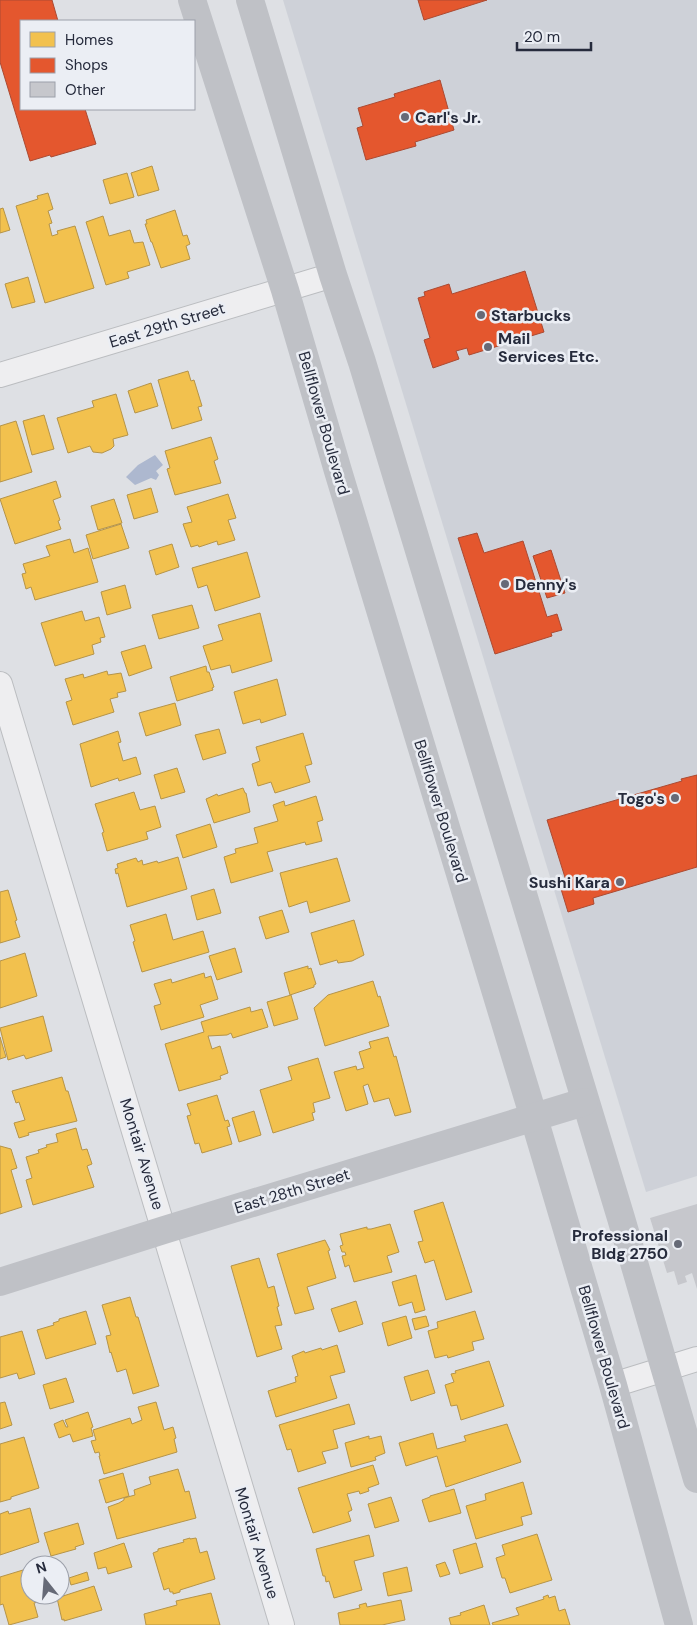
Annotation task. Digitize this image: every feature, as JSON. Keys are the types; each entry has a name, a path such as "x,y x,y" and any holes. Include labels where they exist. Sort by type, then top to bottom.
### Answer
{"main road":[{"name":"Bellflower Boulevard","path":"192,0 285,290 534,1118 613,1385 679,1625"},
{"path":"250,0 333,275 368,381 697,1479"},
{"name":"East 28th Street","path":"0,1282 584,1102"}],"street":[{"name":"East 29th Street","path":"0,375 333,275"},
{"name":"Montair Avenue","path":"0,684 282,1625"},
{"path":"613,1385 697,1359"}],"shaded area":[{"path":"283,0 697,0 697,1176 646,1192"}],"water":[{"path":"155,455 163,465 156,471 159,475 156,480 151,478 135,485 126,477 138,465"}],"building: Homes":[{"path":"152,166 159,190 138,196 131,173"},
{"path":"127,173 134,197 110,204 103,180"},
{"path":"48,193 53,209 48,211 52,223 49,224 52,236 58,234 57,231 75,226 94,288 45,303 16,206 38,199 37,196"},
{"path":"3,208 10,230 0,233 0,209"},
{"path":"175,210 183,236 187,235 190,244 186,246 190,259 161,268 145,224 147,224 146,220"},
{"path":"103,216 109,236 130,230 134,243 143,242 150,265 127,272 129,278 106,285 86,222"},
{"path":"28,277 35,302 12,308 5,284"},
{"path":"188,371 191,381 194,380 202,406 198,407 202,420 172,429 158,380"},
{"path":"151,383 158,406 135,413 128,391"},
{"path":"116,394 128,435 113,439 114,446 102,453 93,452 90,446 68,453 57,418 94,407 92,401"},
{"path":"44,415 54,449 32,455 23,421"},
{"path":"16,421 32,472 0,482 0,426"},
{"path":"211,437 218,459 214,461 221,483 175,495 167,469 170,468 165,451"},
{"path":"56,481 61,497 53,500 61,529 15,544 0,499"},
{"path":"151,488 158,512 134,519 127,495"},
{"path":"228,494 236,518 228,520 235,540 218,545 217,541 199,547 198,545 191,547 183,524 192,522 187,507"},
{"path":"114,499 122,523 98,530 91,506"},
{"path":"121,524 129,548 93,559 86,535"},
{"path":"70,539 74,553 88,548 98,582 35,600 31,587 26,589 22,574 26,573 23,564 50,556 46,546"},
{"path":"172,544 179,567 156,575 149,551"},
{"path":"247,552 260,597 215,611 207,585 198,588 192,568"},
{"path":"125,585 131,608 107,615 101,592"},
{"path":"192,605 199,628 159,639 152,615"},
{"path":"82,611 85,621 99,617 105,637 100,638 101,642 92,645 94,654 55,666 41,623"},
{"path":"260,613 272,661 232,673 230,665 211,670 203,646 223,640 218,625"},
{"path":"145,645 152,668 129,676 121,652"},
{"path":"206,666 214,687 212,688 213,690 177,701 170,677"},
{"path":"107,671 108,675 121,673 126,691 117,693 118,697 110,699 114,712 73,725 66,702 72,700 65,679 83,674 84,678"},
{"path":"277,679 286,715 261,723 260,719 243,724 234,692"},
{"path":"175,703 181,725 146,736 139,713"},
{"path":"219,729 226,753 203,760 195,735"},
{"path":"118,731 121,742 118,743 123,761 136,757 141,774 119,781 118,778 91,787 80,744"},
{"path":"303,733 312,764 305,766 310,782 275,793 271,782 258,786 252,764 260,761 256,747"},
{"path":"177,768 185,792 161,799 154,775"},
{"path":"243,788 250,812 214,823 206,799 217,794 218,796"},
{"path":"134,792 140,810 155,806 161,827 146,832 148,839 107,851 102,833 104,832 95,804"},
{"path":"316,796 323,820 317,822 322,841 306,845 305,842 267,852 273,871 231,883 224,857 236,853 235,849 258,843 254,828 278,821 273,805 284,801 285,806"},
{"path":"210,824 217,847 183,858 176,835"},
{"path":"178,857 187,889 127,907 118,873 116,874 117,864 136,858 138,862 142,860 143,865"},
{"path":"337,858 350,901 310,913 307,901 289,907 280,873"},
{"path":"214,889 221,913 197,920 191,896"},
{"path":"8,890 20,937 0,943 0,892"},
{"path":"282,910 289,932 266,939 259,917"},
{"path":"166,914 173,940 203,931 209,952 142,972 130,925"},
{"path":"354,920 364,955 352,961 338,963 337,960 320,965 311,933"},
{"path":"235,948 242,972 217,980 209,956"},
{"path":"25,953 37,996 0,1008 0,961"},
{"path":"308,966 308,969 311,968 316,984 314,987 290,995 284,973"},
{"path":"204,973 205,978 211,976 218,999 200,1005 204,1017 161,1030 154,1006 161,1004 154,984 171,979 172,983"},
{"path":"373,981 378,997 380,996 389,1026 325,1046 314,1008 328,995"},
{"path":"291,995 298,1019 274,1026 267,1002"},
{"path":"250,1007 251,1012 262,1009 268,1027 233,1038 231,1033 208,1036 212,1049 220,1046 228,1073 220,1076 221,1079 179,1091 165,1044 204,1032 201,1022"},
{"path":"43,1016 52,1051 26,1059 24,1055 8,1060 0,1028"},
{"path":"0,1037 6,1057 0,1059"},
{"path":"388,1037 394,1057 396,1056 411,1112 395,1116 389,1098 374,1102 368,1084 363,1086 368,1104 346,1111 334,1072 356,1066 357,1070 364,1068 359,1052 371,1048 369,1042"},
{"path":"318,1058 330,1098 313,1103 315,1112 312,1113 314,1120 273,1133 260,1090 292,1080 288,1067"},
{"path":"62,1077 77,1121 28,1133 29,1135 19,1138 14,1123 25,1120 19,1102 16,1103 12,1091"},
{"path":"217,1095 225,1121 228,1120 230,1126 227,1127 232,1144 202,1153 199,1143 195,1144 187,1116 191,1115 187,1104"},
{"path":"254,1111 261,1135 239,1142 232,1118"},
{"path":"76,1128 82,1150 87,1149 92,1164 87,1166 94,1187 33,1205 26,1180 32,1178 26,1157 39,1153 38,1150 47,1147 46,1145 58,1142 56,1134"},
{"path":"0,1146 11,1149 17,1168 11,1170 22,1207 0,1214"},
{"path":"443,1202 472,1292 446,1300 434,1260 425,1263 418,1242 423,1241 414,1211"},
{"path":"390,1224 399,1252 387,1256 392,1272 354,1282 349,1265 345,1267 342,1256 346,1255 345,1252 342,1252 340,1246 343,1245 340,1234 367,1227 367,1229 371,1229"},
{"path":"325,1240 330,1250 328,1251 336,1278 307,1287 314,1309 295,1314 277,1254"},
{"path":"259,1258 268,1288 274,1286 282,1325 275,1326 282,1349 257,1357 231,1266"},
{"path":"416,1275 425,1310 415,1313 412,1302 399,1306 392,1282"},
{"path":"130,1297 159,1386 133,1394 126,1369 117,1372 110,1353 106,1336 111,1335 102,1305"},
{"path":"356,1301 363,1324 339,1332 331,1309"},
{"path":"86,1311 96,1344 46,1359 37,1330 54,1325 53,1323 59,1321 59,1319"},
{"path":"475,1311 484,1339 472,1342 474,1350 448,1358 447,1355 435,1358 428,1331 438,1328 437,1322"},
{"path":"406,1316 412,1338 388,1346 382,1323"},
{"path":"426,1316 429,1326 415,1330 412,1319"},
{"path":"22,1331 35,1374 19,1379 17,1373 0,1378 0,1337"},
{"path":"337,1345 345,1372 330,1376 337,1398 276,1417 268,1391 296,1382 295,1377 298,1376 292,1356 304,1351 305,1353 321,1348 322,1350"},
{"path":"489,1361 504,1406 461,1420 457,1405 451,1406 445,1385 454,1382 451,1374 456,1373 455,1371"},
{"path":"428,1370 435,1393 411,1401 404,1377"},
{"path":"66,1378 74,1402 50,1409 43,1385"},
{"path":"5,1402 12,1425 0,1429 0,1403"},
{"path":"156,1402 164,1430 173,1427 177,1452 104,1474 99,1452 95,1453 91,1441 96,1440 93,1430 130,1418 132,1424 142,1420 138,1407"},
{"path":"349,1404 355,1424 333,1430 338,1448 322,1452 326,1463 298,1472 291,1449 287,1450 279,1425"},
{"path":"88,1412 93,1427 91,1428 93,1436 73,1442 70,1434 59,1438 54,1424 63,1420 66,1427 68,1427 65,1420"},
{"path":"507,1424 521,1462 446,1487 437,1456 406,1466 399,1443 433,1433 437,1449 466,1441 464,1436"},
{"path":"369,1436 369,1439 381,1436 385,1453 375,1457 376,1460 351,1467 345,1443"},
{"path":"24,1437 39,1488 0,1502 0,1444"},
{"path":"373,1465 379,1484 368,1488 369,1491 360,1494 359,1491 347,1494 352,1510 348,1512 351,1521 313,1533 298,1488"},
{"path":"178,1469 185,1492 189,1491 196,1518 117,1539 108,1507 119,1503 124,1498 135,1495 134,1490 151,1484 149,1477"},
{"path":"123,1473 129,1496 106,1503 99,1480"},
{"path":"523,1482 532,1514 521,1517 523,1525 476,1539 466,1506 486,1500 485,1494"},
{"path":"454,1489 461,1513 429,1522 422,1500"},
{"path":"391,1497 399,1521 375,1528 368,1504"},
{"path":"30,1508 39,1542 0,1555 0,1514 8,1511 9,1514"},
{"path":"78,1523 84,1544 75,1547 76,1549 51,1555 44,1533"},
{"path":"537,1534 552,1580 510,1593 505,1578 502,1578 496,1558 505,1555 502,1545"},
{"path":"369,1535 374,1556 354,1561 362,1590 334,1598 329,1581 326,1582 325,1576 323,1576 316,1549"},
{"path":"196,1538 200,1553 207,1551 215,1579 173,1594 169,1588 164,1590 153,1553 158,1551 158,1549 184,1542 183,1540"},
{"path":"124,1543 132,1567 108,1574 106,1567 98,1569 94,1553"},
{"path":"476,1543 483,1567 460,1574 453,1550"},
{"path":"445,1562 450,1574 440,1577 436,1565"},
{"path":"407,1567 412,1591 388,1596 383,1573"},
{"path":"20,1571 20,1605 35,1605 38,1617 9,1625 3,1604 0,1605 0,1577"},
{"path":"87,1572 89,1580 71,1585 70,1578"},
{"path":"94,1586 102,1610 62,1620 59,1605 70,1605 70,1594"},
{"path":"211,1593 220,1625 146,1625 144,1614 177,1605 176,1601"},
{"path":"548,1595 549,1598 555,1596 559,1611 565,1609 570,1625 493,1625 492,1623 519,1615 516,1608 544,1599 543,1597"},
{"path":"401,1600 405,1620 382,1625 340,1625 338,1613 360,1608 359,1605 366,1603 367,1607"},
{"path":"484,1605 490,1625 451,1625 449,1618"}],"building: Shops":[{"path":"0,0 52,0 58,20 20,20 20,110 85,110 96,144 30,161 0,62"},
{"path":"418,0 487,0 424,20"},
{"name":"Carl's Jr.","path":"440,80 454,130 415,142 416,146 366,160 357,128 363,126 358,108 395,97 394,94"},
{"name":"Starbucks","path":"525,271 544,332 469,355 467,348 456,351 459,359 433,368 424,340 430,338 418,298 425,296 424,292 449,284 452,294"},
{"name":"Denny's","path":"477,533 484,553 523,541 547,617 557,614 562,630 551,633 552,636 495,654 458,538"},
{"path":"551,550 565,593 547,598 533,556"},
{"path":"697,775 697,867 593,898 594,904 568,912 561,889 568,887 547,820"}],"building: Other":[{"name":"Professional Bldg 2750","path":"697,1204 697,1289 692,1273 685,1276 687,1282 678,1285 674,1271 667,1273 650,1218"}],"place":[{"name":"Carl's Jr.","path":"405,117"},
{"name":"Starbucks","path":"481,315"},
{"name":"Mail Services Etc.","path":"488,347"},
{"name":"Denny's","path":"505,584"},
{"name":"Togo's","path":"675,798"},
{"name":"Sushi Kara","path":"620,882"},
{"name":"Professional Bldg 2750","path":"678,1244"}]}
